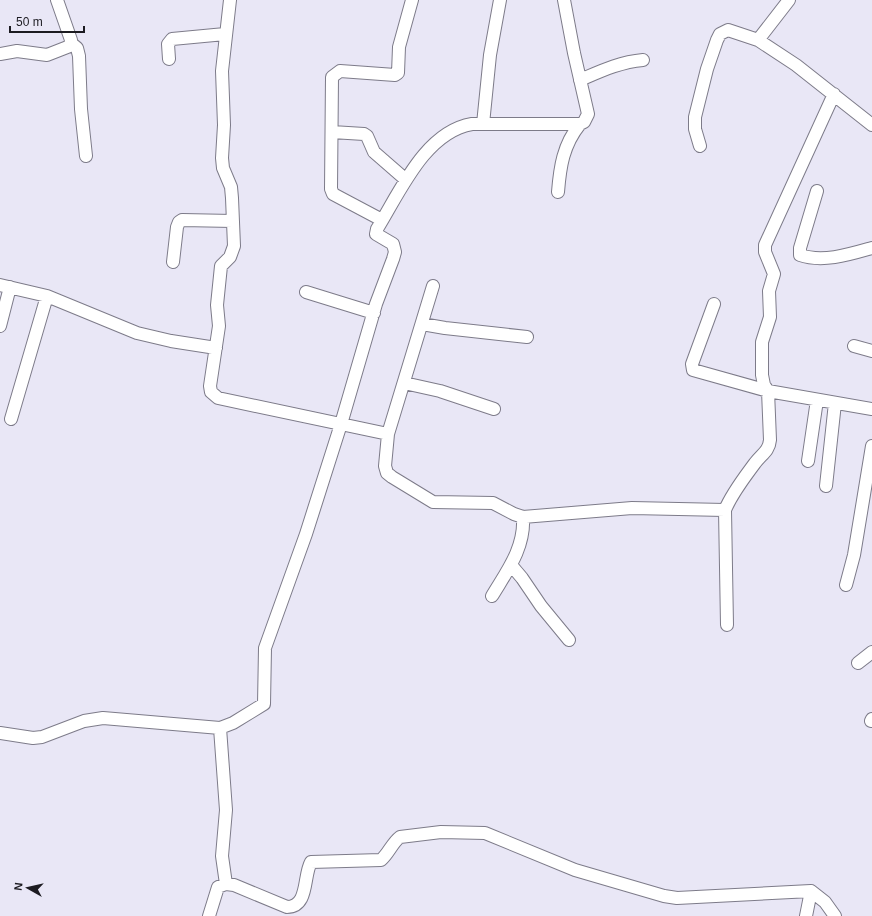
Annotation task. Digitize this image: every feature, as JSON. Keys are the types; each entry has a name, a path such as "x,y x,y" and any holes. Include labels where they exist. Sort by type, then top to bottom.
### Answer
{"street":[{"path":"57,0 71,43 77,48 79,56 81,109 86,156"},
{"path":"230,0 222,71 224,125 222,168 231,187 233,253 221,266 217,305 219,326 210,386 213,396 388,434"},
{"path":"382,220 333,194 331,189 332,77 340,71 395,75 398,73 399,48 412,0"},
{"path":"483,124 489,62 500,0"},
{"path":"558,192 562,162 570,136 580,124 584,122 588,114 564,0"},
{"path":"758,40 788,0"},
{"path":"700,146 695,117 707,69 720,34 728,30 758,40 796,65 872,125"},
{"path":"169,59 168,44 172,38 225,34"},
{"path":"0,54 17,51 52,54 70,46 71,43"},
{"path":"580,80 620,64 643,60"},
{"path":"727,625 725,510 733,494 769,447 768,391 764,385 762,375 762,342 770,317 769,291 774,274 765,252 765,245 834,94"},
{"path":"0,733 33,738 42,737 84,721 103,718 220,728 233,724 264,704 264,648 306,534 394,252 393,244 376,234 382,220 405,179 426,153 450,131 461,126 483,124 580,124"},
{"path":"332,132 364,134 367,136 374,152 405,179"},
{"path":"817,191 800,248 800,254 826,257 854,253 872,248"},
{"path":"173,262 178,222 182,220 233,221"},
{"path":"0,326 5,286 47,296 136,333 171,341 216,348"},
{"path":"433,286 388,434 384,459 387,472 397,481 427,500 438,503 493,503 523,517 644,508 725,510"},
{"path":"306,292 374,313"},
{"path":"10,418 47,296"},
{"path":"714,304 692,364 693,370 768,391 872,409"},
{"path":"422,324 527,337"},
{"path":"854,346 872,351"},
{"path":"404,383 440,391 494,409"},
{"path":"808,461 817,400"},
{"path":"826,486 835,403"},
{"path":"846,585 870,474 872,446"},
{"path":"492,596 511,565 522,537 523,517"},
{"path":"511,565 522,578 541,606 569,640"},
{"path":"858,663 872,652"},
{"path":"220,728 226,810 222,856 226,884"},
{"path":"209,916 218,887 226,884 234,885 288,907 294,907 299,904 302,899 307,870 311,862 381,860 387,854 395,841 400,837 430,833 477,832 493,836 582,873 664,896 677,898 811,891 825,902 835,916"},
{"path":"806,916 811,891"}]}
